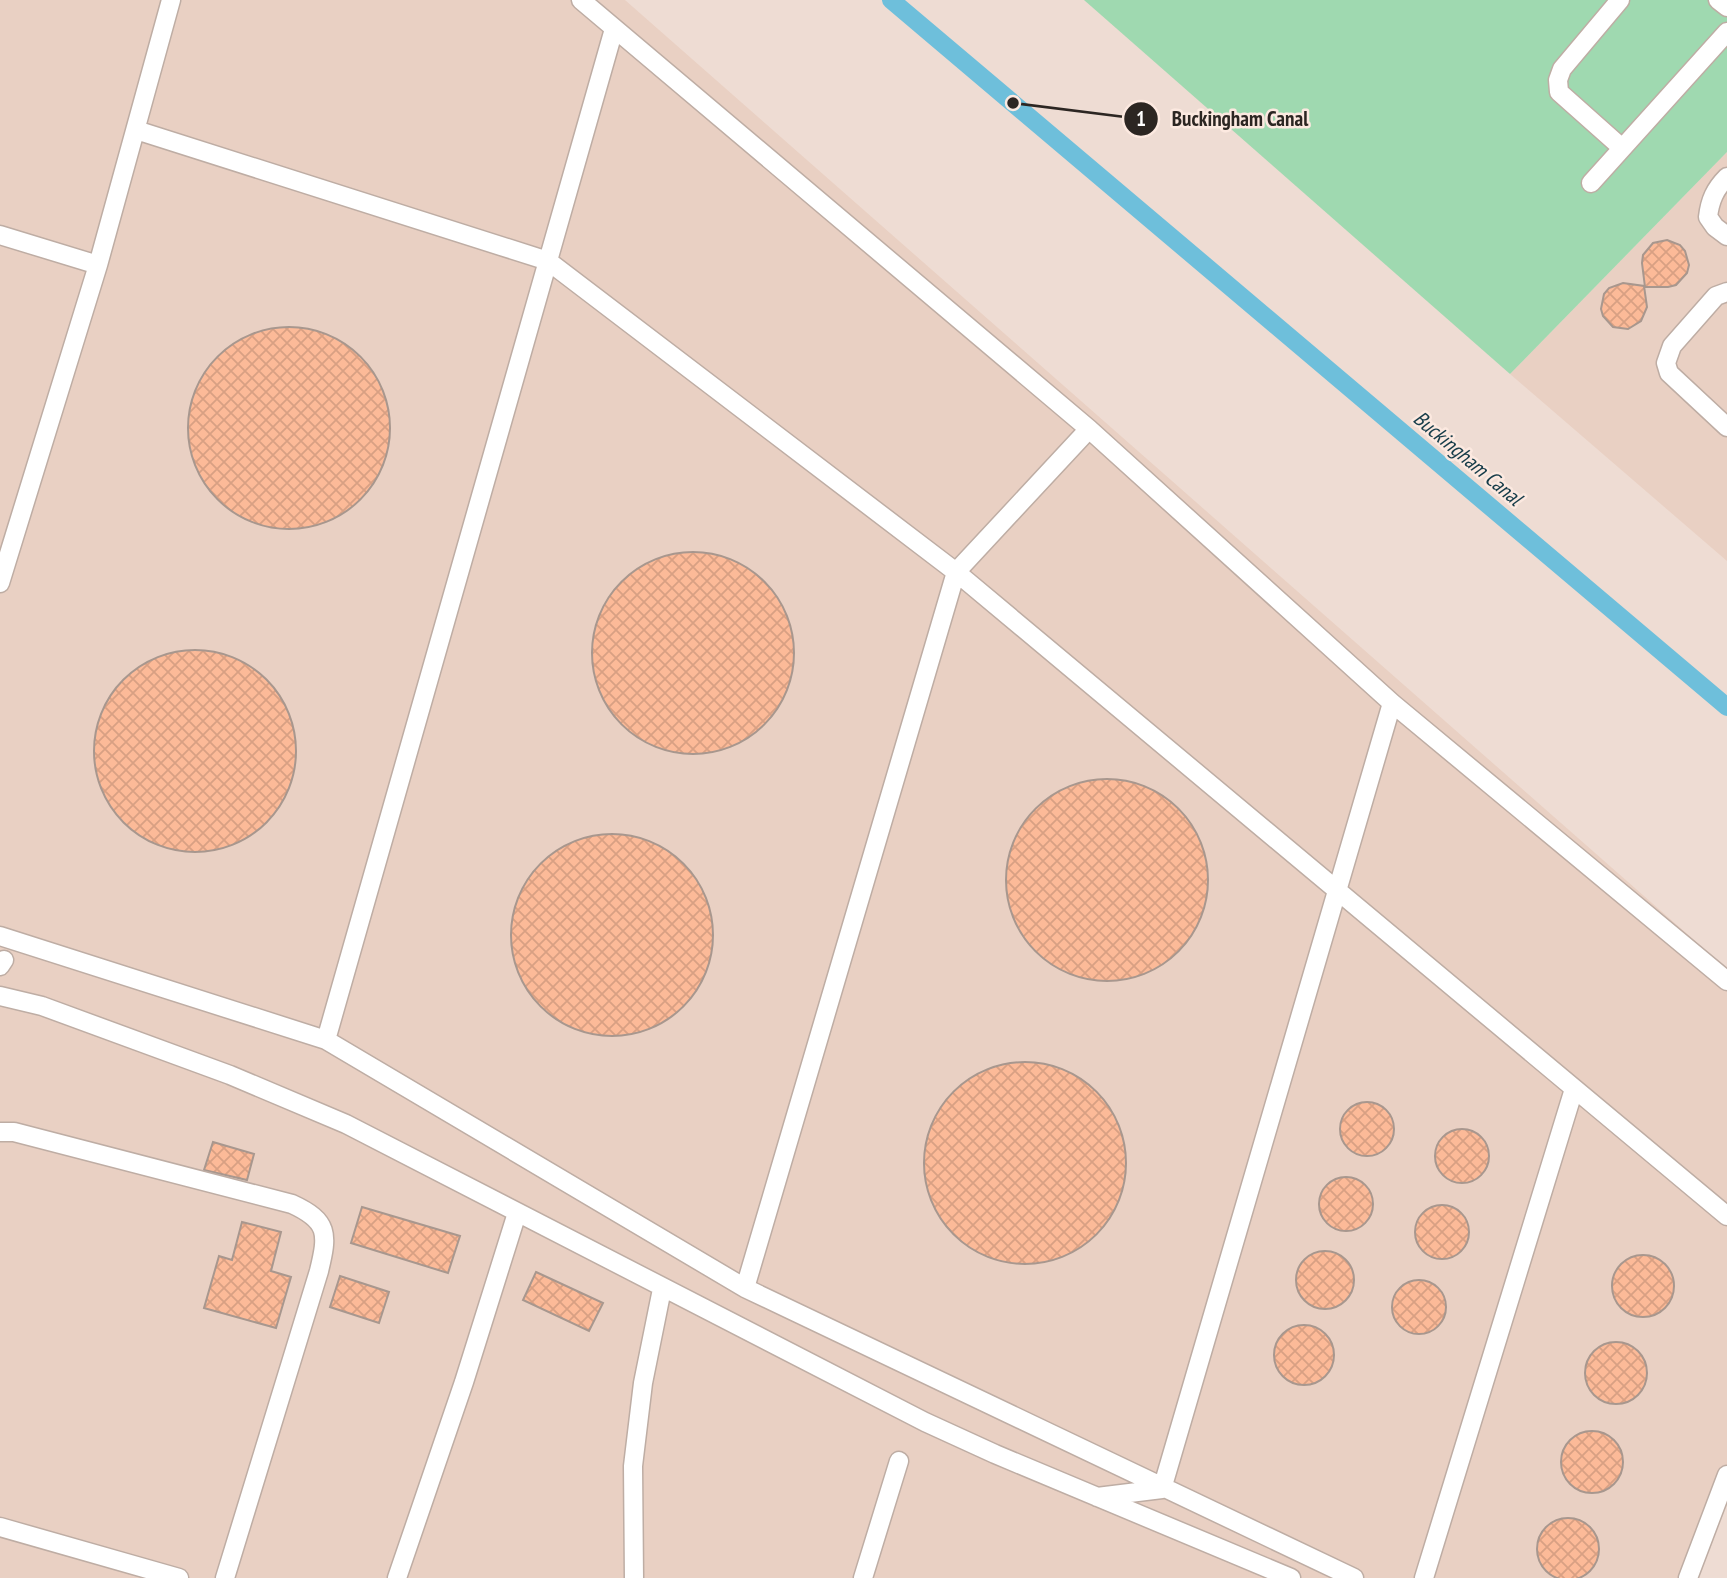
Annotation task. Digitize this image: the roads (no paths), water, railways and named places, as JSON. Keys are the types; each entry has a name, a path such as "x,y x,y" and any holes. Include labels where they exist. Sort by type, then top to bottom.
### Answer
{"lane":[{"path":"0,583 98,265 171,0"},
{"path":"581,0 1089,429 1392,703 1727,981"},
{"path":"1620,0 1562,69 1558,80 1559,92 1622,148"},
{"path":"1718,0 1727,7"},
{"path":"326,1040 614,29"},
{"path":"1591,183 1727,32"},
{"path":"136,130 548,261 956,572 1727,1216"},
{"path":"1727,177 1713,195 1708,217 1715,228 1727,236"},
{"path":"0,235 98,265"},
{"path":"1727,292 1716,296 1672,346 1666,363 1669,373 1727,427"},
{"path":"745,1288 956,572 1089,429"},
{"path":"1162,1489 1392,703"},
{"path":"0,936 326,1040 745,1288 1162,1489 1354,1578"},
{"path":"0,996 42,1006 277,1093 346,1124 925,1422 1291,1578"},
{"path":"1424,1578 1574,1089"},
{"path":"0,1132 14,1132 292,1204 318,1219 325,1231 319,1271 225,1578"},
{"path":"397,1578 464,1382 517,1213"},
{"path":"634,1578 633,1466 643,1383 663,1289"},
{"path":"863,1578 899,1461"},
{"path":"1688,1578 1727,1475"},
{"path":"1097,1497 1162,1489"},
{"path":"0,1527 178,1578"}],"waterway":[{"name":"Buckingham Canal","path":"891,0 1727,707"}],"place":[{"name":"Buckingham Canal","path":"1013,103"}]}
